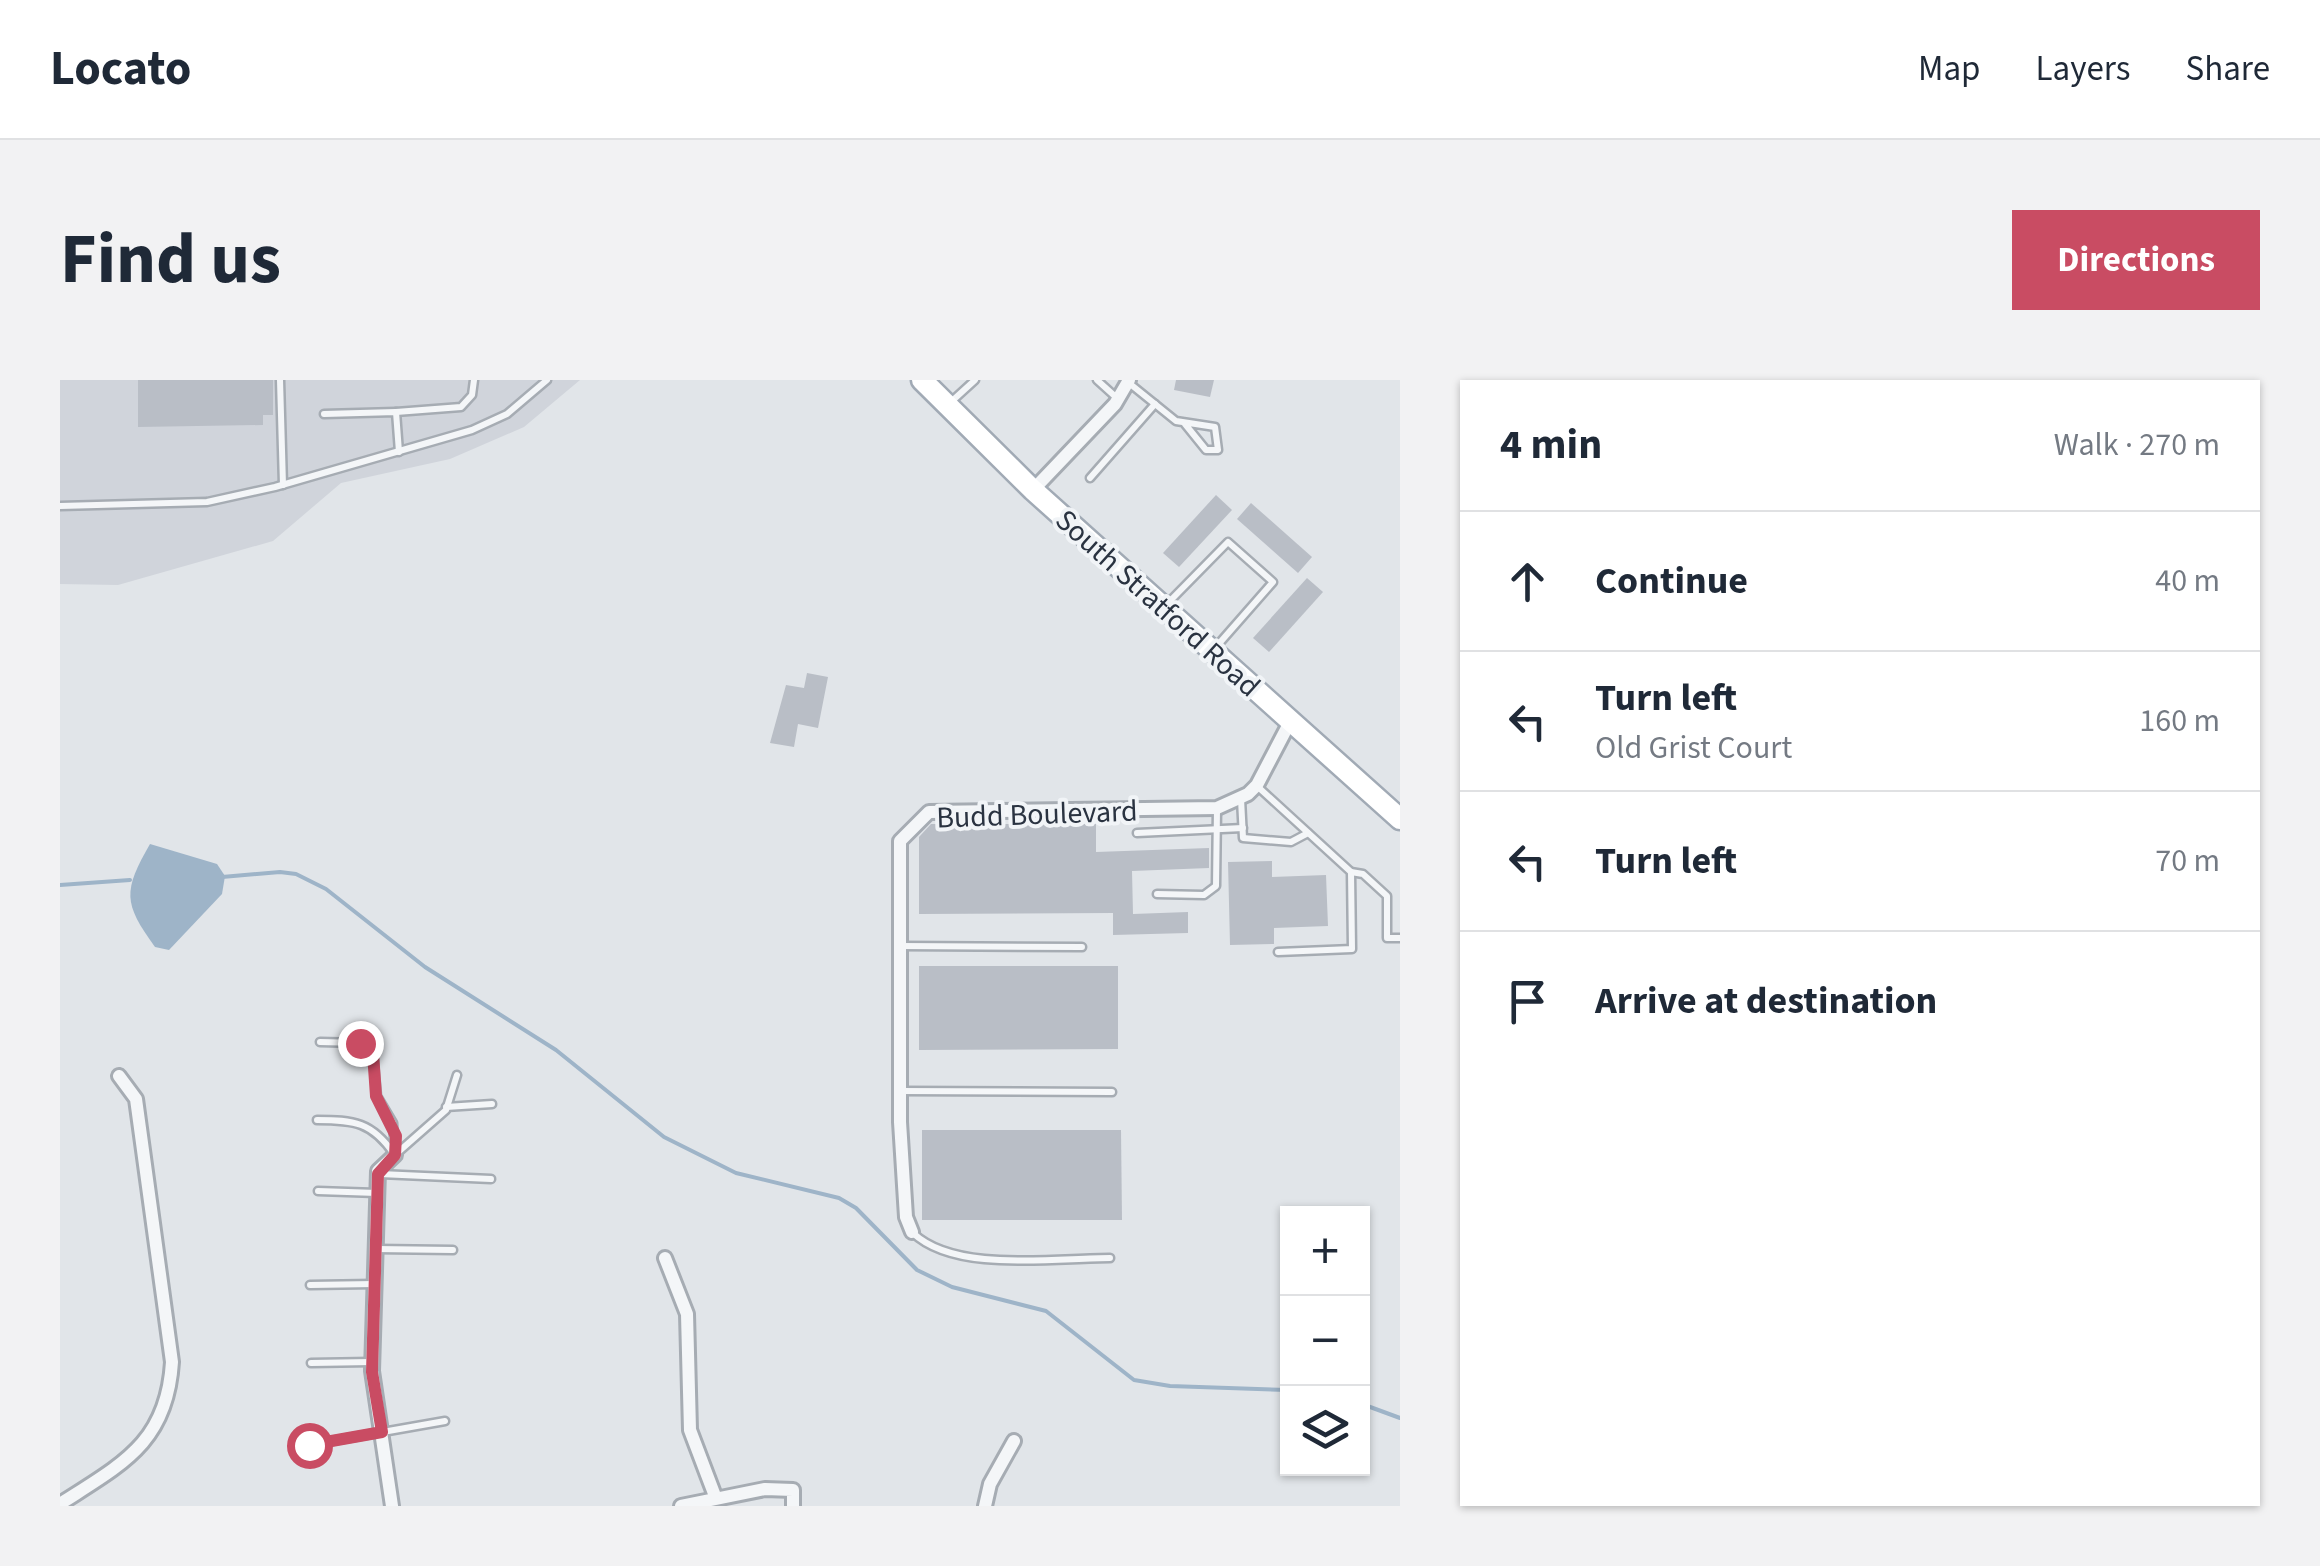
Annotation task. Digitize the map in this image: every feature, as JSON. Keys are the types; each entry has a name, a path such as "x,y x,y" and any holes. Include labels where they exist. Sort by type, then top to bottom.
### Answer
{"main road":[{"name":"South Stratford Road","path":"922,380 1034,490 1400,819"}],"street":[{"path":"1034,490 1118,399 1128,381"},
{"name":"Budd Boulevard","path":"912,1232 906,1218 900,1090 900,841 929,812 1217,808 1241,798 1256,785 1290,722"},
{"path":"60,1504 142,1447 160,1419 171,1384 172,1362 136,1098 119,1076"},
{"path":"392,1506 372,1362 378,1174 395,1155"},
{"path":"664,1258 687,1314 690,1430 715,1496"},
{"path":"985,1506 990,1484 1014,1441"},
{"path":"681,1506 715,1496 793,1490 793,1506"}],"lane":[{"path":"280,380 283,484"},
{"path":"324,414 460,408 472,395 474,380"},
{"path":"60,506 207,502 283,484 440,442 507,414 547,380"},
{"path":"948,406 975,380"},
{"path":"1097,380 1118,399"},
{"path":"1128,381 1185,424 1206,450 1218,450 1215,427 1185,424"},
{"path":"1090,478 1155,404"},
{"path":"396,412 400,452"},
{"path":"1164,608 1228,542 1273,582 1212,651"},
{"path":"1256,785 1351,872 1363,874 1386,896 1388,938 1400,938"},
{"path":"1241,798 1243,838 1291,842 1308,832"},
{"path":"1157,894 1204,895 1216,886 1217,808"},
{"path":"1137,833 1242,828"},
{"path":"1278,952 1352,949 1351,872"},
{"path":"900,946 1082,947"},
{"path":"320,1042 360,1043 373,1053 376,1096 393,1123 395,1155"},
{"path":"395,1155 446,1107 457,1075"},
{"path":"900,1090 1112,1092"},
{"path":"446,1107 492,1104"},
{"path":"317,1120 362,1122 379,1133 395,1155"},
{"path":"378,1174 491,1178"},
{"path":"318,1191 378,1192"},
{"path":"912,1232 927,1246 968,1258 1110,1258"},
{"path":"376,1249 453,1250"},
{"path":"310,1286 375,1284"},
{"path":"311,1363 372,1362"},
{"path":"309,1445 445,1421"}],"shaded area":[{"path":"60,380 580,380 524,427 450,459 341,483 273,541 118,585 60,584"}],"water":[{"path":"150,844 217,864 225,876 222,894 169,950 155,947 137,919 130,897 135,874"}],"building":[{"path":"138,380 273,380 273,415 263,415 263,425 138,427"},
{"path":"1176,380 1214,380 1210,397 1174,390"},
{"path":"1216,495 1232,510 1179,567 1163,553"},
{"path":"1251,503 1312,557 1298,573 1237,519"},
{"path":"1307,578 1323,592 1269,652 1253,638"},
{"path":"807,673 828,677 818,728 798,724 794,747 770,743 786,685 804,688"},
{"path":"931,824 1096,824 1096,852 1209,848 1209,868 1132,871 1133,914 1188,912 1188,933 1113,935 1113,913 919,914 919,837"},
{"path":"1272,861 1272,877 1326,875 1328,926 1274,928 1274,944 1230,945 1228,862"},
{"path":"919,966 1118,966 1118,1049 919,1050"},
{"path":"922,1130 1121,1130 1122,1220 922,1220"}],"waterway":[{"path":"222,877 280,872 296,874 326,889 425,967 556,1050 664,1137 736,1173 839,1198 856,1208 917,1270 952,1287 1046,1311 1134,1380 1170,1386 1280,1390"},
{"path":"60,885 130,880"},
{"path":"1370,1407 1400,1418"}],"route":[{"path":"309,1445 382,1432 372,1372 378,1171 395,1155 396,1136 393,1123 376,1096 373,1053 360,1043"}]}
